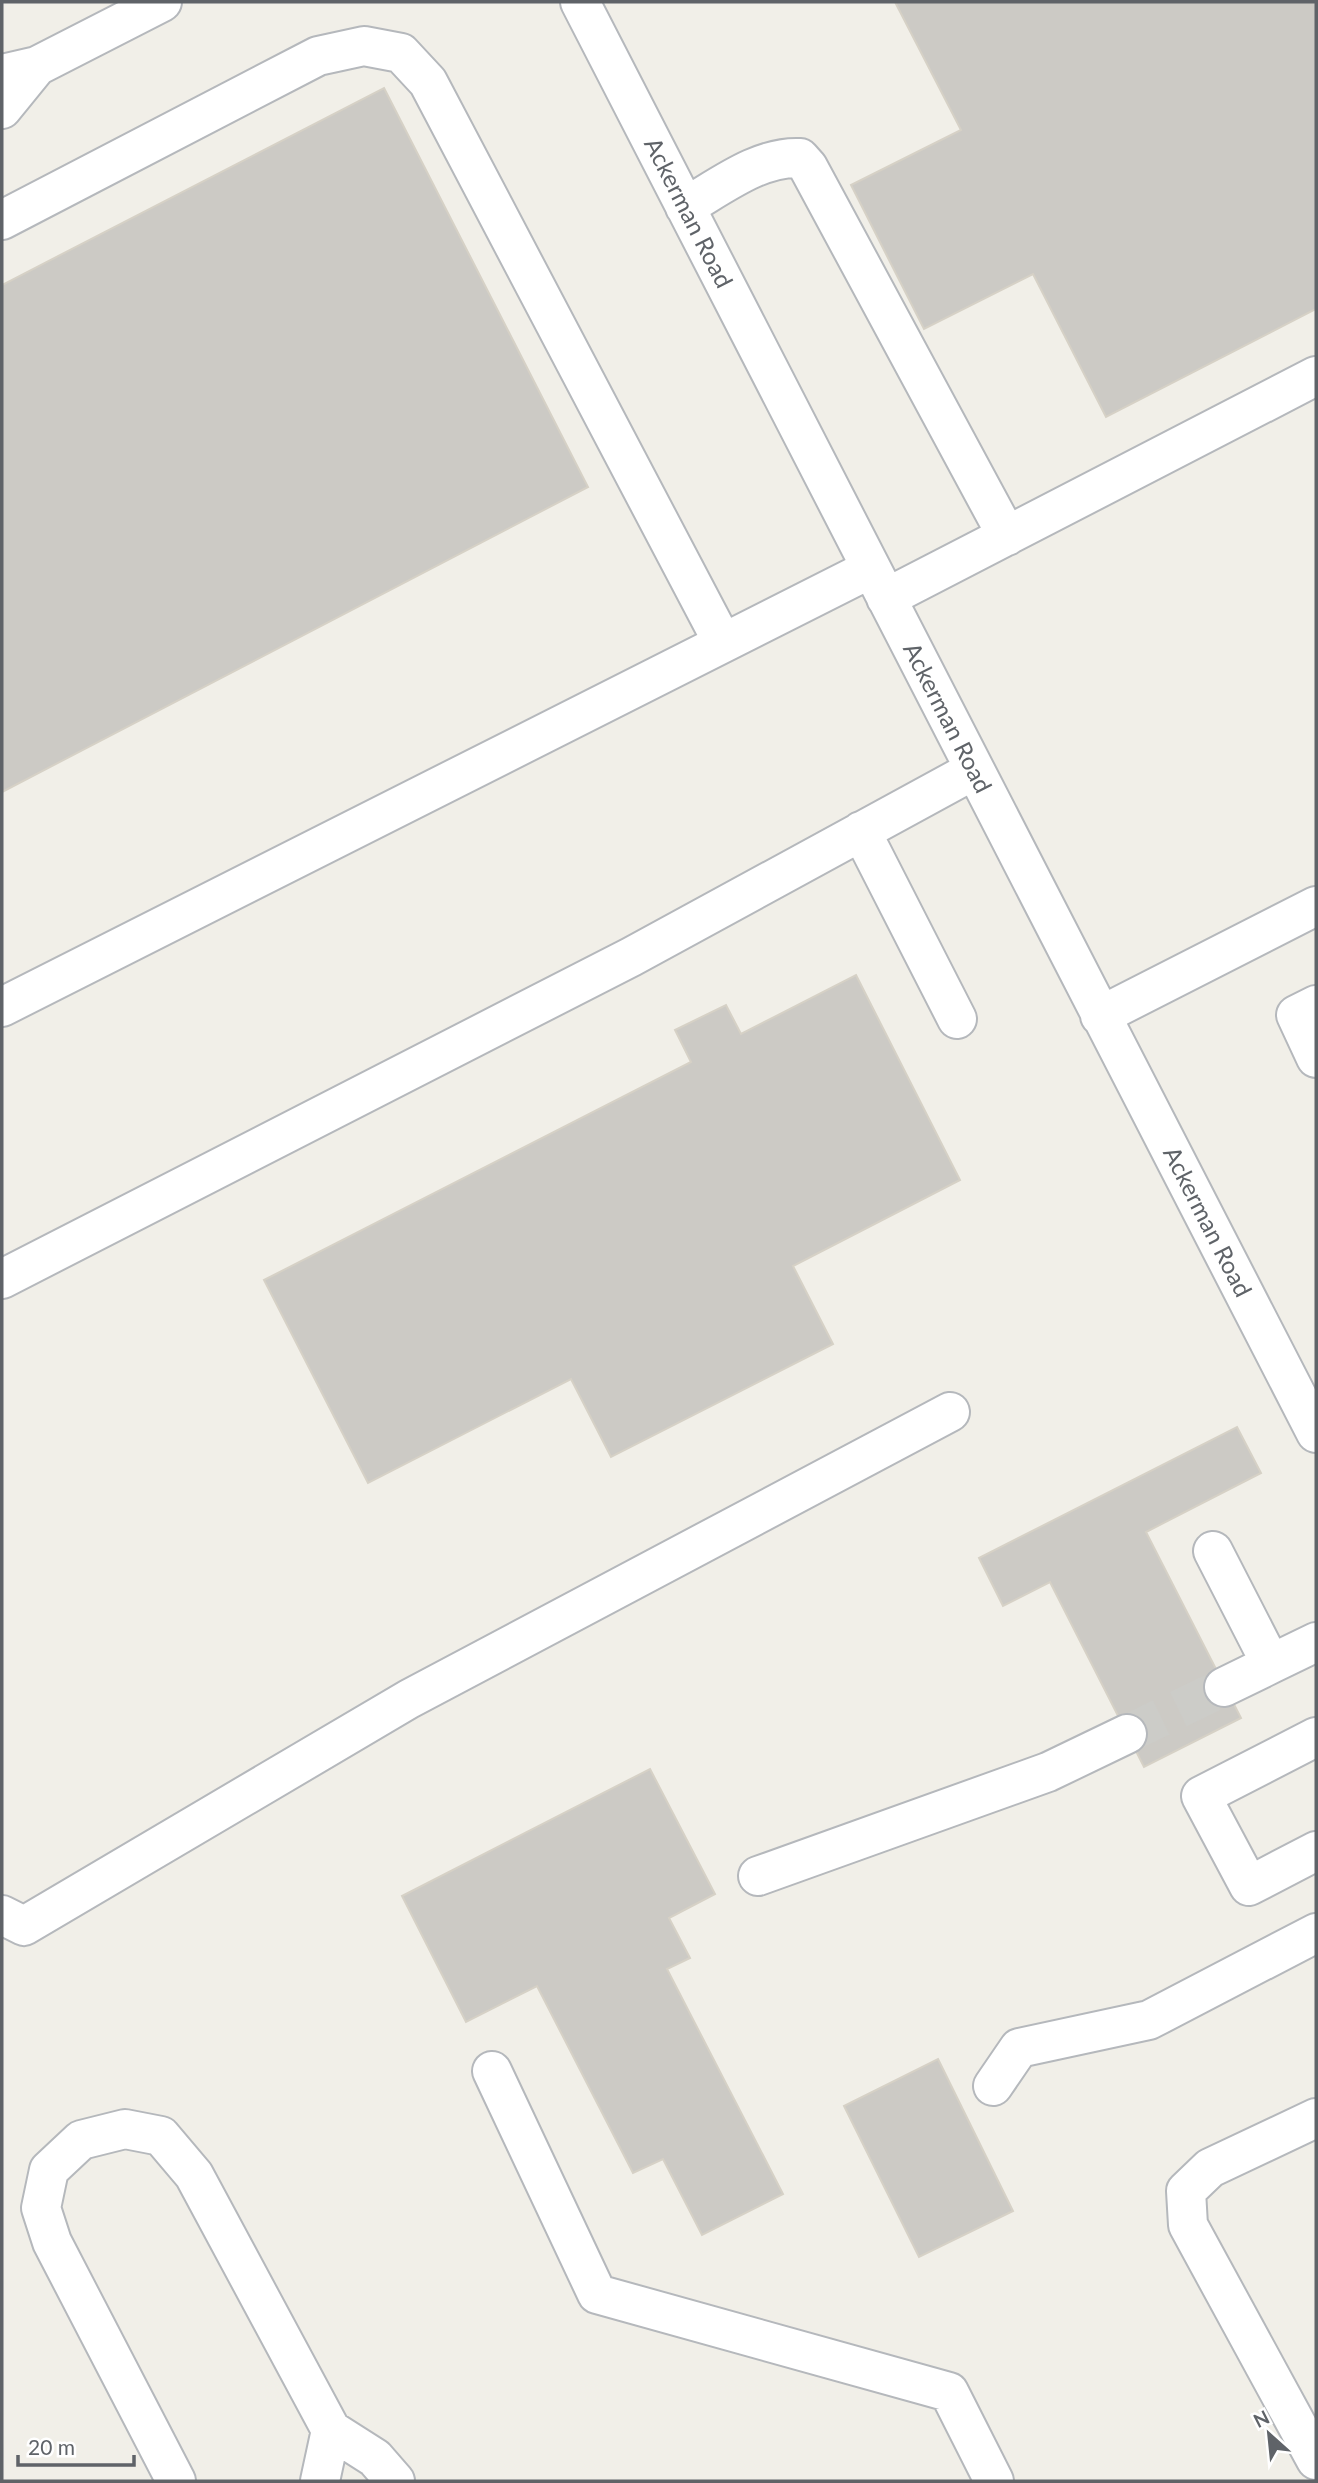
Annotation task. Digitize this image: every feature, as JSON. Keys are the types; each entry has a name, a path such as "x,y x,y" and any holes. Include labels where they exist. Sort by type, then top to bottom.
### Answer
{"street":[{"path":"2,109 20,70 162,2"},
{"name":"Ackerman Road","path":"580,2 1316,1433"},
{"path":"2,220 318,55 364,46 401,53 429,82 723,643"},
{"path":"685,206 761,164 784,157 800,158 808,167 1007,536"},
{"path":"2,1007 723,643 1007,536 1316,376"},
{"path":"2,1279 631,957 974,770"},
{"path":"862,831 957,1019"},
{"path":"1100,1016 1316,906"},
{"path":"1316,1005 1296,1015 1316,1058"},
{"path":"2,1914 24,1926 409,1699 950,1412"},
{"path":"1213,1551 1271,1664"},
{"path":"1224,1687 1316,1642"},
{"path":"758,1876 1048,1772 1127,1734"},
{"path":"1316,1737 1201,1796 1249,1886 1316,1851"},
{"path":"993,2086 1019,2048 1149,2020 1316,1933"},
{"path":"492,2071 597,2294 949,2392 994,2481"},
{"path":"1316,2118 1210,2168 1186,2191 1188,2225 1316,2460"},
{"path":"176,2481 52,2242 41,2208 49,2170 81,2140 125,2129 161,2136 194,2175 331,2430 375,2458 395,2481"},
{"path":"320,2481 331,2430"}],"building":[{"path":"895,2 1316,2 1316,309 1106,417 1033,274 924,329 851,185 961,130"},
{"path":"384,88 588,487 2,792 2,285"},
{"path":"856,975 960,1180 793,1266 833,1344 611,1457 571,1379 368,1483 264,1280 691,1062 675,1030 726,1005 741,1034"},
{"path":"1237,1427 1261,1473 1146,1532 1241,1718 1144,1767 1050,1582 1003,1606 979,1558"},
{"path":"650,1769 715,1894 669,1918 690,1958 667,1969 783,2194 702,2235 663,2159 633,2173 537,1986 466,2022 402,1896"},
{"path":"938,2059 1013,2211 919,2257 844,2106"}],"tunnel":[{"path":"1127,1734 1224,1687"}]}
